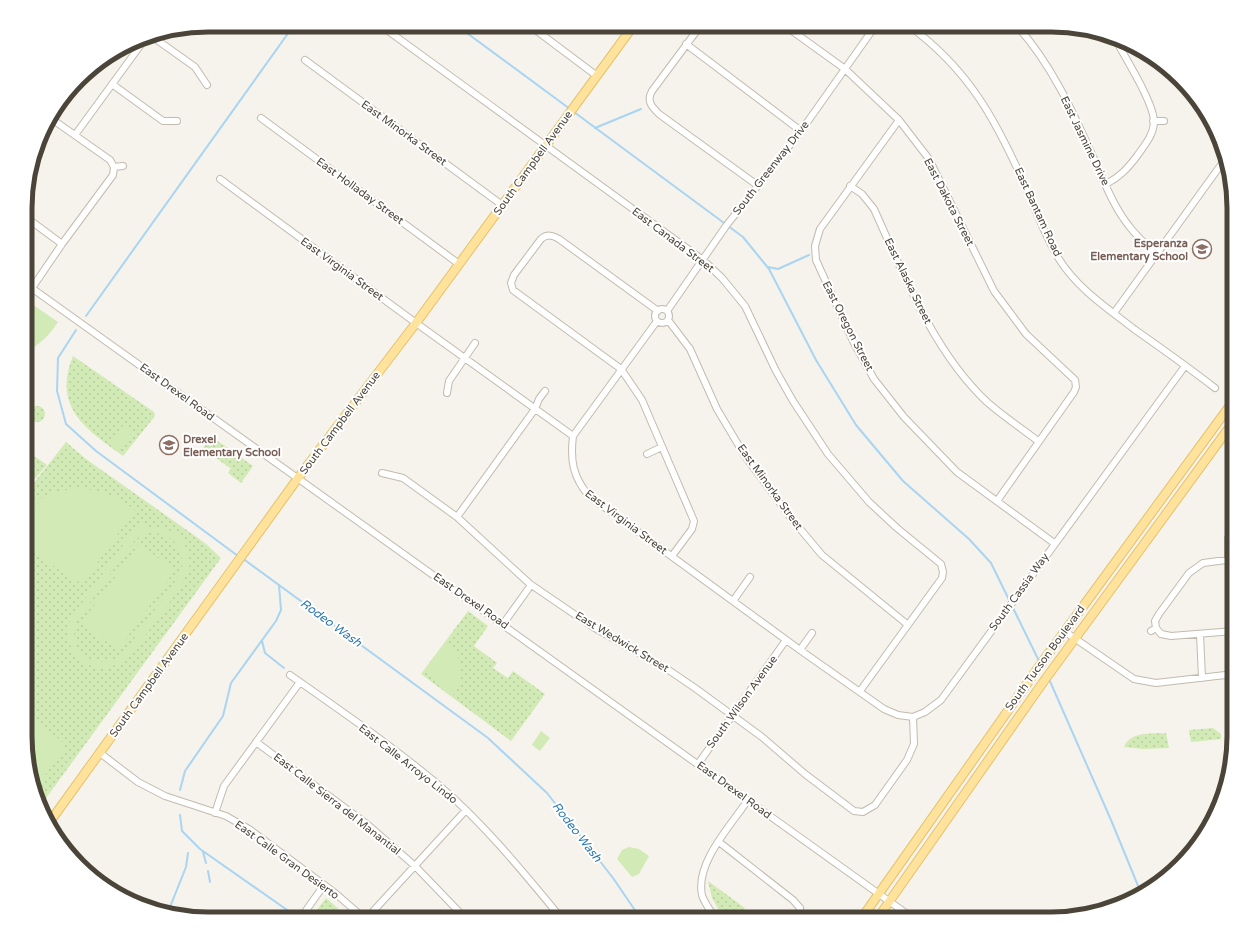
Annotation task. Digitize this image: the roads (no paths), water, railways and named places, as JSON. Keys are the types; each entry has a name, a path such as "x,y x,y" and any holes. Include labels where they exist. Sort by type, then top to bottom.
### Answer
{"main road":[{"name":"South Campbell Avenue","path":"53,818 298,478 460,264 629,32"},
{"name":"South Tucson Boulevard","path":"866,912 1045,657 1227,410"},
{"name":"South Tucson Boulevard","path":"882,912 1044,681 1227,431"}],"street":[{"name":"East Canada Street","path":"390,32 703,260 726,282 745,306 789,395 828,454 869,502 897,528 938,561 945,571 938,584 908,625"},
{"path":"538,32 597,76"},
{"path":"695,32 652,91 648,102 659,114 757,185"},
{"name":"East Dakota Street","path":"794,32 845,69 899,120 929,159 994,291 1026,334 1077,381 1074,392 1038,441"},
{"name":"South Greenway Drive","path":"667,311 757,185 801,131 871,32"},
{"name":"East Bantam Road","path":"916,32 937,49 977,96 990,114 1006,144 1059,259 1090,295 1215,388"},
{"name":"East Jasmine Drive","path":"1022,32 1040,55 1054,79 1128,226 1156,254"},
{"path":"156,40 195,67 207,85"},
{"path":"686,44 801,131"},
{"path":"75,135 142,45"},
{"path":"1106,184 1117,179 1126,171 1149,140 1154,121 1150,104 1118,45"},
{"name":"East Minorka Street","path":"305,60 502,205"},
{"path":"112,84 163,121 176,122"},
{"name":"East Holladay Street","path":"261,118 460,264"},
{"path":"850,186 899,120"},
{"path":"32,288 112,175 114,167 110,160 55,121"},
{"path":"1154,121 1164,121"},
{"path":"1114,313 1222,164"},
{"path":"114,167 123,166"},
{"name":"East Virginia Street","path":"220,179 573,436 572,458 575,475 581,487 589,496 786,640 884,709 898,715 913,717"},
{"name":"East Oregon Street","path":"850,186 820,229 815,246 816,260 854,343 874,379 904,417 929,445 957,472 1054,543"},
{"name":"East Alaska Street","path":"850,186 862,194 874,209 924,318 962,373 987,402 1038,441"},
{"path":"32,222 62,244"},
{"path":"658,311 559,239 551,236 545,236 541,239 514,275 511,283 513,290 621,370 642,400 695,521 692,529 672,556"},
{"name":"East Drexel Road","path":"32,288 904,912"},
{"path":"663,309 667,311 669,315 668,320 662,323 657,321 655,316 658,311 663,309"},
{"name":"East Minorka Street","path":"668,320 690,349 717,409 745,456 791,518 822,555 908,625"},
{"path":"573,436 657,321"},
{"path":"446,392 449,381 475,343"},
{"name":"South Cassia Way","path":"913,717 925,712 940,700 1185,366"},
{"path":"457,518 535,409 539,399 545,391"},
{"path":"997,501 1038,441"},
{"path":"647,454 662,447"},
{"name":"East Wedwick Street","path":"382,473 403,478 457,518 531,585 598,630 670,671 762,737 804,774 854,811 864,813 875,805 906,760 914,744 913,717"},
{"path":"1227,559 1203,562 1189,573 1159,614 1155,621 1153,630 1166,636 1227,632"},
{"path":"733,601 750,577"},
{"path":"503,624 531,585"},
{"path":"860,691 908,625"},
{"path":"1064,631 1132,678 1156,683 1227,675"},
{"path":"800,650 812,633"},
{"path":"1200,634 1202,678"},
{"name":"South Wilson Avenue","path":"698,764 786,640"},
{"name":"East Calle Arroyo Lindo","path":"290,675 441,787 466,810 528,877 556,912"},
{"path":"215,813 224,786 300,682"},
{"name":"East Calle Sierra del Manantial","path":"256,742 368,825 415,866 459,912"},
{"name":"East Calle Gran Desierto","path":"100,753 138,782 155,791 226,816 249,829 324,885 357,912"},
{"path":"712,912 702,895 701,878 706,862 748,800"},
{"path":"372,912 466,810"},
{"path":"719,842 793,900 802,908 801,912"},
{"path":"305,912 324,885"}],"waterway":[{"path":"86,316 289,32"},
{"path":"466,32 570,109"},
{"path":"595,128 641,109"},
{"path":"574,112 743,237 769,269 816,360 856,425 903,481 969,539 991,563 1039,661"},
{"path":"768,267 778,269 809,255"},
{"name":"Rodeo Wash","path":"76,330 58,358 57,391 66,424 96,451 238,556"},
{"name":"Rodeo Wash","path":"242,558 488,738 547,793 613,878 636,912"},
{"path":"180,790 185,771 223,716 231,683 276,621 281,610 279,585"},
{"path":"262,641 265,653 284,668"},
{"path":"1049,679 1111,820 1139,888"},
{"path":"180,815 182,831 200,849 290,912"},
{"path":"203,852 206,863"},
{"path":"170,908 186,867 188,853"},
{"path":"208,871 210,882"}],"place":[{"name":"Esperanza Elementary School","path":"1202,249"},
{"name":"Drexel Elementary School","path":"169,445"}]}
